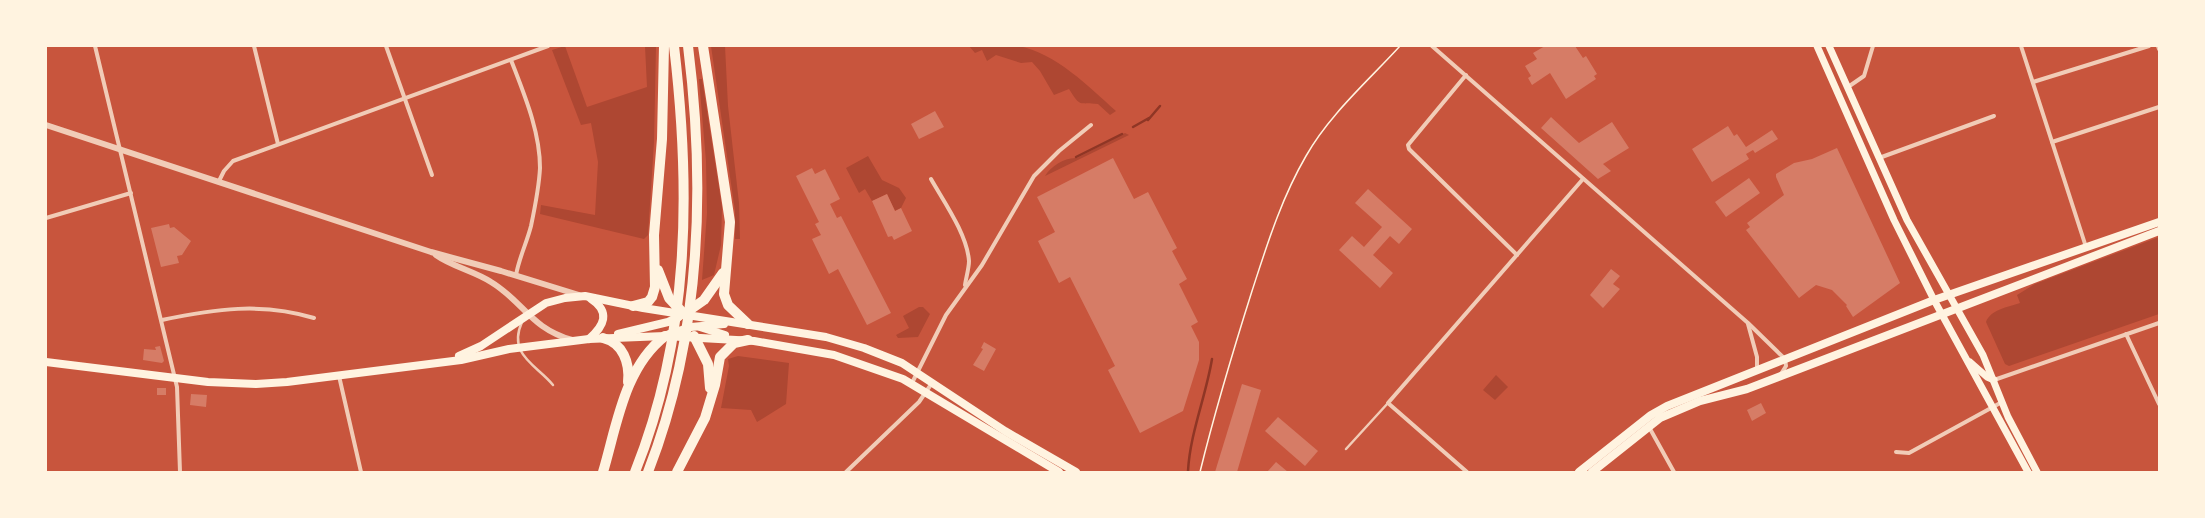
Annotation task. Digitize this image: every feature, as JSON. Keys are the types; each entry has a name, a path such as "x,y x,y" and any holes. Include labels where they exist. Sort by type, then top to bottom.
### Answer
{"highway":[{"path":"638,307 645,304 652,297 655,287 654,235 662,139 664,46"},
{"path":"635,472 650,427 664,377 676,324 683,265 685,181 682,127 674,46"},
{"path":"648,472 663,431 677,378 688,325 694,267 698,180 696,126 688,46"},
{"path":"703,46 730,222 723,286 726,301 748,324"},
{"path":"655,257 669,298 684,314 697,306 711,292 726,266"},
{"path":"626,391 641,361 652,346 664,336"},
{"path":"694,336 708,364 710,389 708,406"},
{"path":"603,472 626,391 628,370 625,355 606,338"},
{"path":"677,472 696,437 708,406 715,385 720,357 734,343 748,340"}],"main road":[{"path":"1817,46 1836,92 1894,220 1934,300 2028,472"},
{"path":"1829,46 1907,220 1958,308 1983,355 2002,402 2037,472"},
{"path":"1836,92 1848,87"},
{"path":"1855,134 1866,129"},
{"path":"1862,149 1873,144"},
{"path":"1579,472 1651,415 1661,409 1949,294 2159,222"},
{"path":"1592,472 1648,426 1685,406 1741,391 1774,379 2159,231"},
{"path":"587,297 600,305 604,317 601,327 589,339"},
{"path":"435,362 472,351 527,314 555,300 587,297 638,307 748,324 839,340 889,357 917,372 1005,431 1076,472"},
{"path":"638,307 685,328 694,336"},
{"path":"606,338 670,321 684,314"},
{"path":"684,314 689,321 698,326 738,339"},
{"path":"664,336 685,328 698,326 748,324"},
{"path":"46,362 208,382 256,384 339,376 435,362 461,360 521,348 574,340 664,336 694,336 748,340 786,345 834,355 912,383 1059,472"},
{"path":"1968,361 1987,377 1994,380"},
{"path":"1991,403 1990,389 1994,380"}],"street":[{"path":"95,46 177,387 180,472"},
{"path":"254,46 278,144"},
{"path":"386,46 432,175"},
{"path":"219,181 224,170 233,161 548,46"},
{"path":"1432,46 1748,323 1785,359 1786,366 1783,372 1774,379"},
{"path":"1848,87 1864,76 1872,46"},
{"path":"2021,46 2086,247"},
{"path":"2033,82 2149,46"},
{"path":"512,60 528,104 537,142 540,167 539,187 531,228 516,275"},
{"path":"1466,76 1408,145 1409,149 1517,255"},
{"path":"2052,142 2159,107"},
{"path":"1878,158 1994,116"},
{"path":"912,383 946,315 982,265 1040,168 1091,125"},
{"path":"46,126 219,181 432,252 516,275 587,297"},
{"path":"931,178 962,236 967,250 969,262 965,288"},
{"path":"1467,472 1388,403 1583,179"},
{"path":"46,218 131,193"},
{"path":"432,252 444,260 472,272 501,289 527,314 549,331 574,340"},
{"path":"472,272 478,268 490,268"},
{"path":"162,320 207,311 228,309 288,310 314,318"},
{"path":"1748,323 1757,357 1757,370"},
{"path":"1994,380 2159,323"},
{"path":"2126,334 2159,404"},
{"path":"339,376 360,472"},
{"path":"846,472 919,402 932,383"},
{"path":"1896,452 1909,453 1991,403 2002,402"},
{"path":"1648,426 1674,472"}],"lane":[{"path":"527,314 519,329 521,348 529,364 553,385"},
{"path":"1346,449 1388,403"}],"path":[{"path":"1200,472 1244,316 1270,236 1287,193 1306,156 1330,123 1400,46"}],"shaded area":[{"path":"565,46 587,107 647,87 645,46 656,46 654,142 648,235 644,239 540,214 541,205 595,215 598,162 591,123 581,125 552,50"},
{"path":"711,46 725,46 728,106 739,203 740,239 735,239 735,211"},
{"path":"969,46 1018,46 1046,56 1071,72 1116,111 1110,115 1098,104 1080,103 1069,89 1054,95 1040,71 1032,62 1021,63 996,55 987,61 982,50 975,53"},
{"path":"699,79 702,79 722,207 721,245 714,275 702,280 707,213 706,161"},
{"path":"1125,133 1129,135 1045,176 1059,163 1068,159 1077,158"},
{"path":"868,156 882,180 899,188 906,198 901,208 895,211 887,194 872,201 865,189 859,193 846,168"},
{"path":"2159,237 2159,314 2009,366 2005,364 1986,322 1991,315 1995,312 2020,303 2017,295 2035,284"},
{"path":"919,307 923,307 930,314 918,337 898,338 896,335 909,328 903,316"},
{"path":"738,356 789,363 786,404 757,422 751,410 721,408 729,366 728,359"},
{"path":"1496,375 1508,387 1495,400 1483,390"}],"building":[{"path":"1545,46 1575,46 1583,58 1586,56 1597,74 1594,76 1596,79 1566,99 1550,73 1532,85 1528,78 1531,76 1525,66 1537,59 1533,53"},
{"path":"935,111 944,127 919,139 911,124"},
{"path":"1551,117 1579,143 1612,122 1629,148 1603,164 1611,171 1598,179 1541,128"},
{"path":"1728,126 1734,136 1737,134 1746,147 1772,130 1778,139 1755,153 1753,150 1746,154 1749,159 1712,182 1692,149"},
{"path":"1837,148 1900,283 1853,317 1846,306 1847,305 1832,290 1816,285 1799,298 1746,230 1750,227 1747,223 1784,195 1776,174 1794,163 1812,159"},
{"path":"1113,158 1134,199 1148,192 1177,248 1172,251 1187,279 1179,284 1198,322 1191,326 1199,342 1199,360 1183,411 1140,433 1108,370 1115,366 1070,277 1059,283 1038,241 1055,232 1037,197"},
{"path":"812,168 815,174 825,169 840,199 830,204 837,218 841,216 891,313 867,325 838,269 829,274 812,239 821,235 815,224 819,222 796,176"},
{"path":"1749,178 1760,193 1726,217 1715,202"},
{"path":"1368,189 1412,229 1399,244 1390,236 1373,255 1393,273 1380,288 1339,250 1352,236 1364,247 1382,227 1355,203"},
{"path":"887,194 895,211 901,208 912,231 894,240 892,236 888,237 872,201"},
{"path":"169,224 170,228 174,227 191,241 182,255 177,256 179,263 161,267 151,228"},
{"path":"1611,269 1620,276 1613,284 1620,289 1603,308 1590,295"},
{"path":"984,342 996,349 984,371 973,365 983,349 981,348"},
{"path":"160,346 164,361 162,363 143,360 144,349 156,350 155,347"},
{"path":"1242,384 1261,390 1237,472 1215,472"},
{"path":"157,388 166,388 166,395 157,395"},
{"path":"191,394 207,395 206,407 190,405"},
{"path":"1761,403 1766,413 1752,421 1747,410"},
{"path":"1278,417 1318,451 1305,466 1265,431"},
{"path":"1276,462 1288,472 1267,472"}],"waterway":[{"path":"1148,120 1160,106"},
{"path":"1133,127 1149,118"},
{"path":"1076,157 1122,134"},
{"path":"1188,471 1189,457 1212,359"}]}
